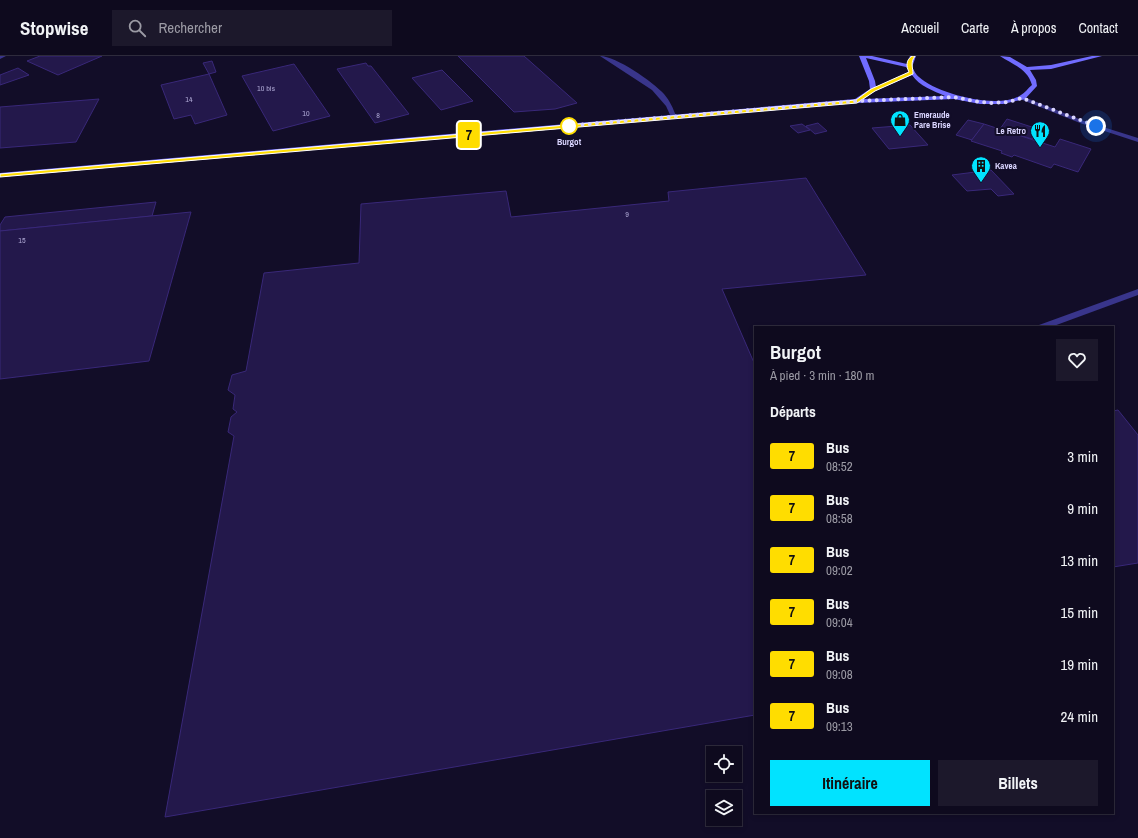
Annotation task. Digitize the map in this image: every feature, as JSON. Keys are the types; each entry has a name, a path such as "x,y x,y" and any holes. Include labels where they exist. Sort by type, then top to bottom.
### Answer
{"street":[{"path":"603,56 654,87 665,98 672,109 673,116"},
{"path":"873,90 863,56 909,66"},
{"path":"913,56 910,59 909,66 912,73 928,86 954,97 992,103 1008,102 1032,93 1035,85 1033,77 1026,69 1003,56"},
{"path":"1026,69 1051,66 1099,56"},
{"path":"857,101 873,90 912,73"},
{"path":"0,175 673,116 857,101 954,97"},
{"path":"1022,98 1082,122 1138,140"},
{"path":"1045,326 1138,292"}],"building":[{"path":"40,56 102,56 58,75 27,61"},
{"path":"458,56 524,56 577,103 555,109 514,112"},
{"path":"212,61 216,72 209,74 203,63"},
{"path":"366,63 368,66 371,66 409,114 375,123 337,69"},
{"path":"294,64 330,116 273,131 242,76"},
{"path":"18,68 29,75 0,85 0,75"},
{"path":"442,70 473,101 441,110 412,78"},
{"path":"209,74 227,115 195,124 191,115 174,119 161,85"},
{"path":"99,99 76,142 0,148 0,107"},
{"path":"1007,119 1038,129 1032,139 1000,129"},
{"path":"968,120 984,124 972,140 956,135"},
{"path":"818,123 827,131 815,134 806,126"},
{"path":"802,124 810,130 798,133 790,126"},
{"name":"Le Retro","path":"984,124 1055,147 1060,139 1091,149 1078,172 1054,164 1051,168 1014,155 1012,157 1001,153 1002,151 971,141"},
{"name":"Emeraude Pare Brise","path":"910,125 928,145 889,149 872,128"},
{"name":"Kavea","path":"991,170 1014,194 998,196 991,189 967,191 952,175"},
{"path":"806,178 866,275 722,289 754,363 754,715 165,817 234,436 228,432 231,417 237,412 233,409 235,395 228,390 232,375 246,371 264,273 359,263 361,204 506,191 511,217 669,201 668,192"},
{"path":"156,202 152,216 0,231 0,225 5,217"},
{"path":"191,212 149,361 0,379 0,231"},
{"path":"1118,410 1138,435 1138,563 1114,567 1114,411"}],"bus line":[{"name":"7","path":"0,175 270,153 673,116 857,101 873,90 912,73 909,66 910,59 913,56"}],"place":[{"name":"Burgot","path":"569,126"},
{"name":"Emeraude Pare Brise","path":"900,137"},
{"name":"Le Retro","path":"1040,148"},
{"name":"Kavea","path":"981,183"}],"route":[{"path":"569,126 565,126 857,101 954,97 992,103 1008,102 1022,98 1041,107 1096,126"}]}
